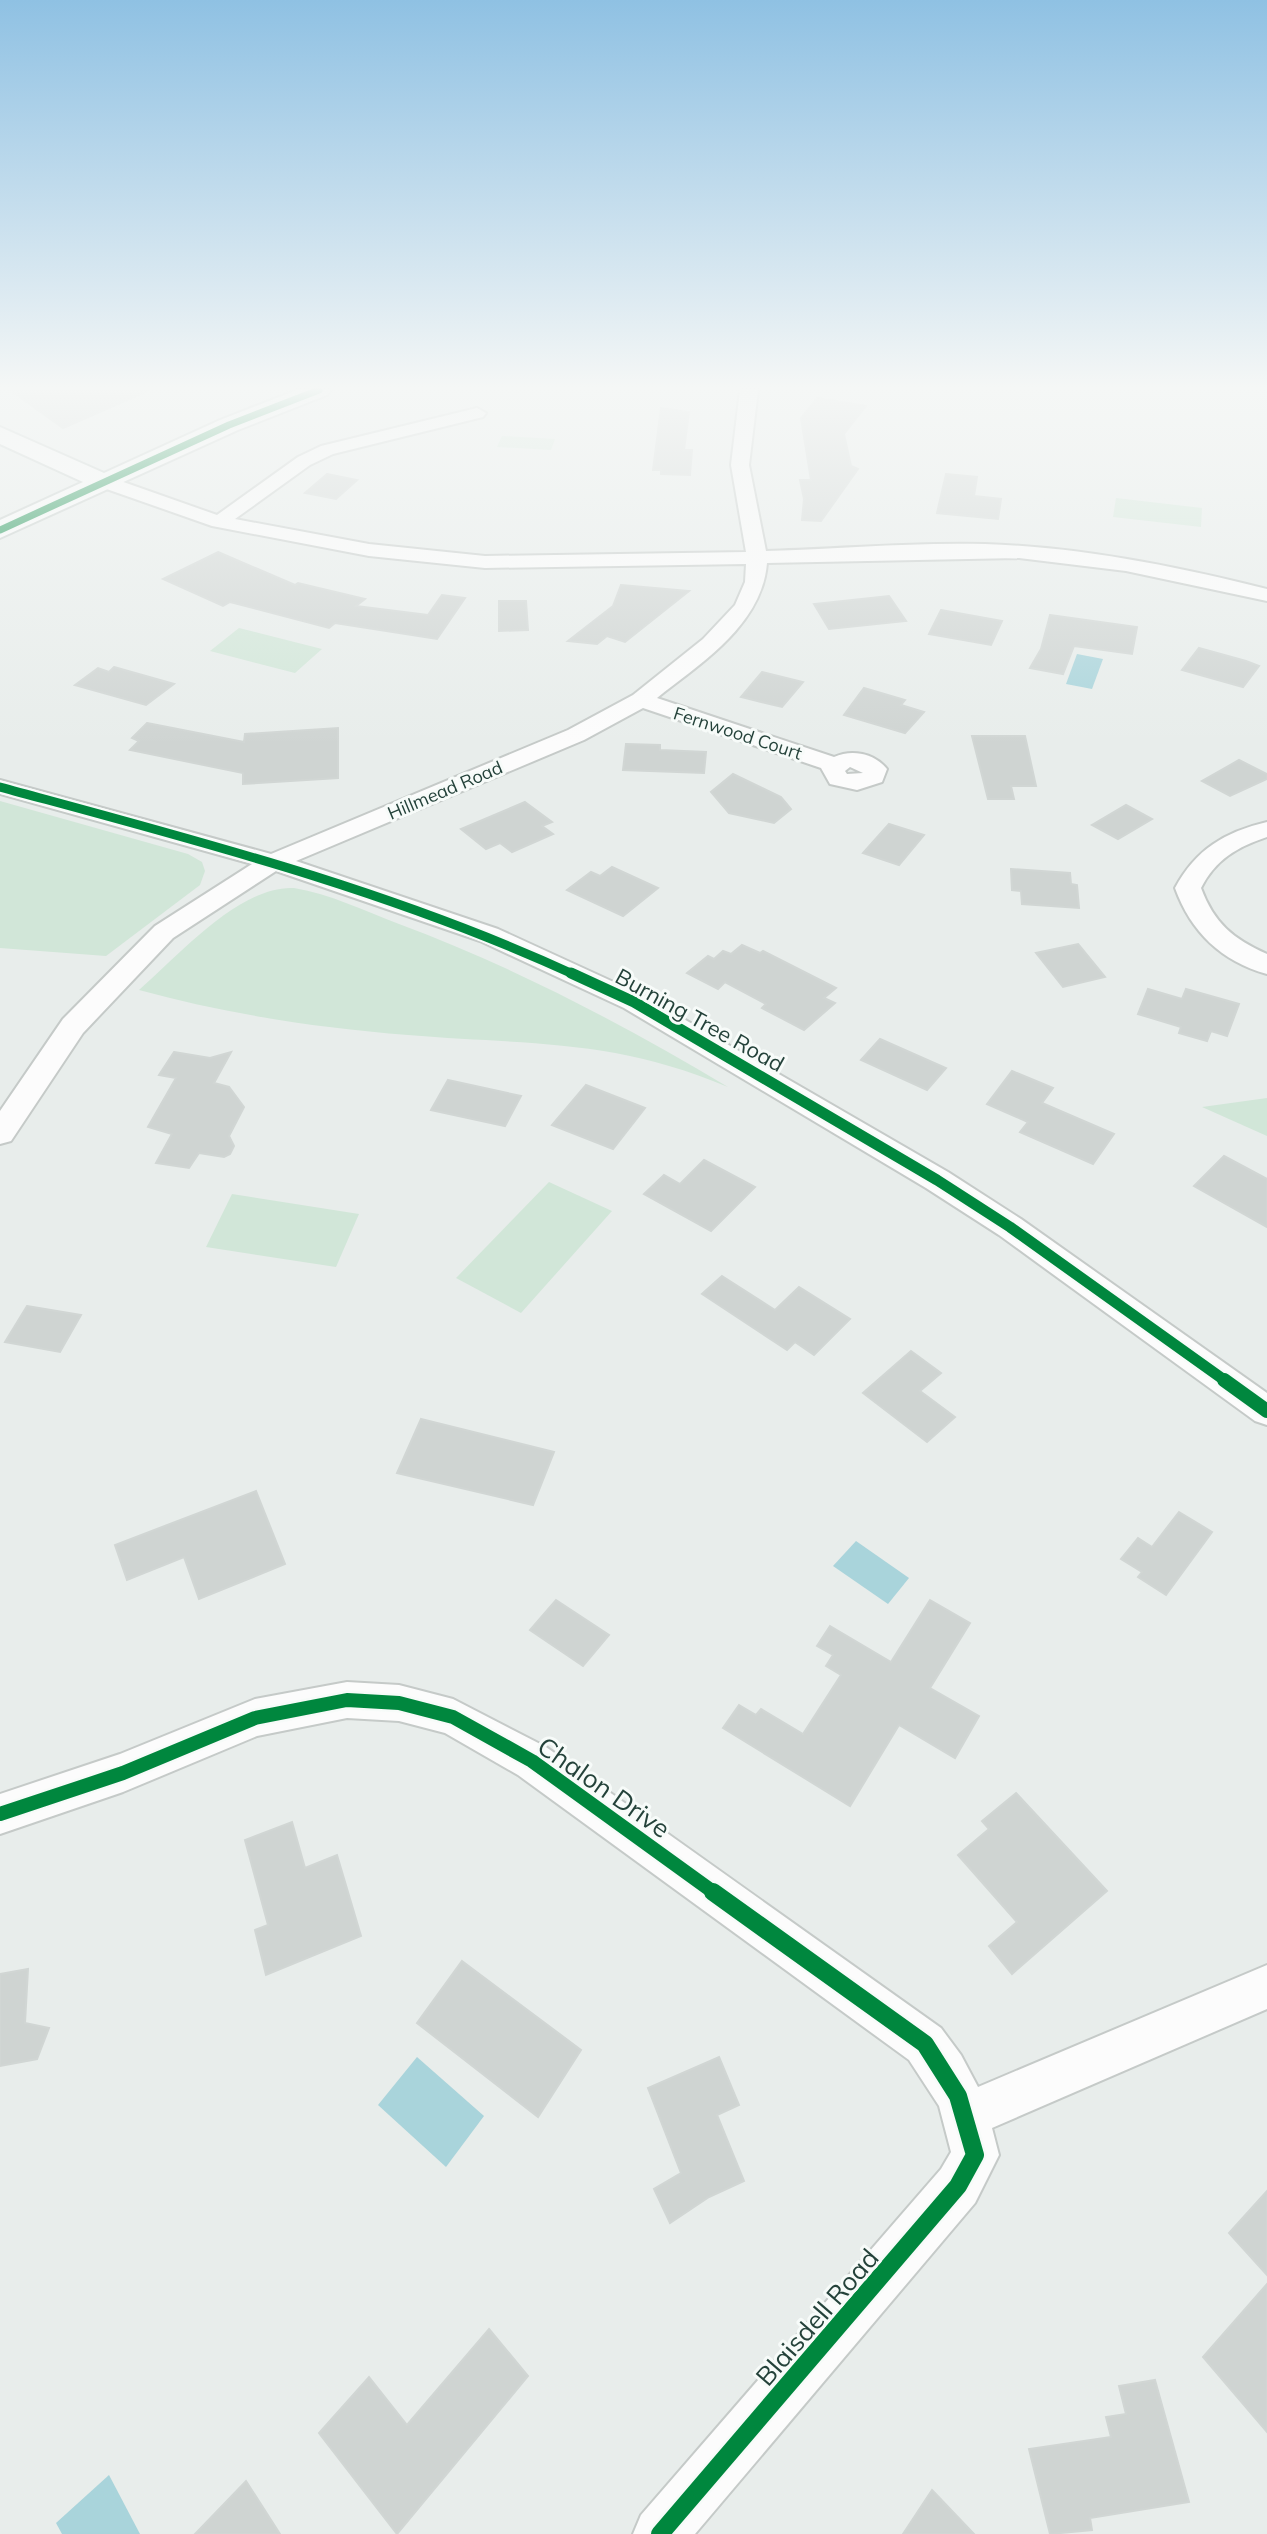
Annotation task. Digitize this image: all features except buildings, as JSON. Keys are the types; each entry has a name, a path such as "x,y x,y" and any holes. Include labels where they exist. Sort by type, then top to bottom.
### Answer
{"main road":[{"path":"0,530 48,508"}],"street":[{"path":"180,508 219,522 369,550 485,562 575,563 983,550 1040,552 1141,565 1267,595"},
{"path":"219,522 238,508"},
{"name":"Hillmead Road","path":"0,1134 73,1026 114,980 164,932 273,862 576,735 641,700 711,644 744,607 755,582 757,557 748,508"},
{"name":"Fernwood Court","path":"641,700 835,765"},
{"name":"Burning Tree Road","path":"0,787 273,862 489,935 634,1002 937,1180 1010,1227 1267,1411"},
{"path":"1267,829 1245,836 1200,861 1188,888 1199,920 1231,948 1267,965"},
{"name":"Chalon Drive","path":"0,1814 123,1773 255,1718 347,1700 399,1703 453,1717 532,1761 925,2044 951,2075 967,2115"},
{"path":"967,2115 1267,1987"},
{"name":"Blaisdell Road","path":"660,2534 958,2186 975,2155 967,2115"}],"green space":[{"path":"1114,508 1202,508 1201,527 1113,517"},
{"path":"239,628 322,649 295,673 210,651"},
{"path":"0,801 188,854 202,862 205,871 200,885 106,956 0,948"},
{"path":"294,888 347,903 526,978 608,1019 728,1087 686,1071 608,1052 570,1046 306,1024 239,1013 139,990 191,942 232,910 273,890"},
{"path":"1267,1098 1267,1136 1202,1107"},
{"path":"549,1182 612,1211 521,1313 456,1278"},
{"path":"232,1194 359,1214 336,1267 206,1247"}],"water":[{"path":"1077,654 1103,659 1092,689 1066,684"},
{"path":"856,1541 909,1578 888,1604 833,1566"},
{"path":"417,2057 484,2116 446,2167 378,2105"},
{"path":"109,2475 140,2534 62,2534 56,2523"}],"cycle path":[{"path":"0,530 47,508"},
{"path":"0,787 273,862 489,935 634,1002 937,1180 1010,1227 1267,1411"},
{"path":"0,1814 123,1773 255,1718 347,1700 399,1703 453,1717 532,1761 925,2044 945,2071 958,2096 975,2155 958,2186 660,2534"}]}
